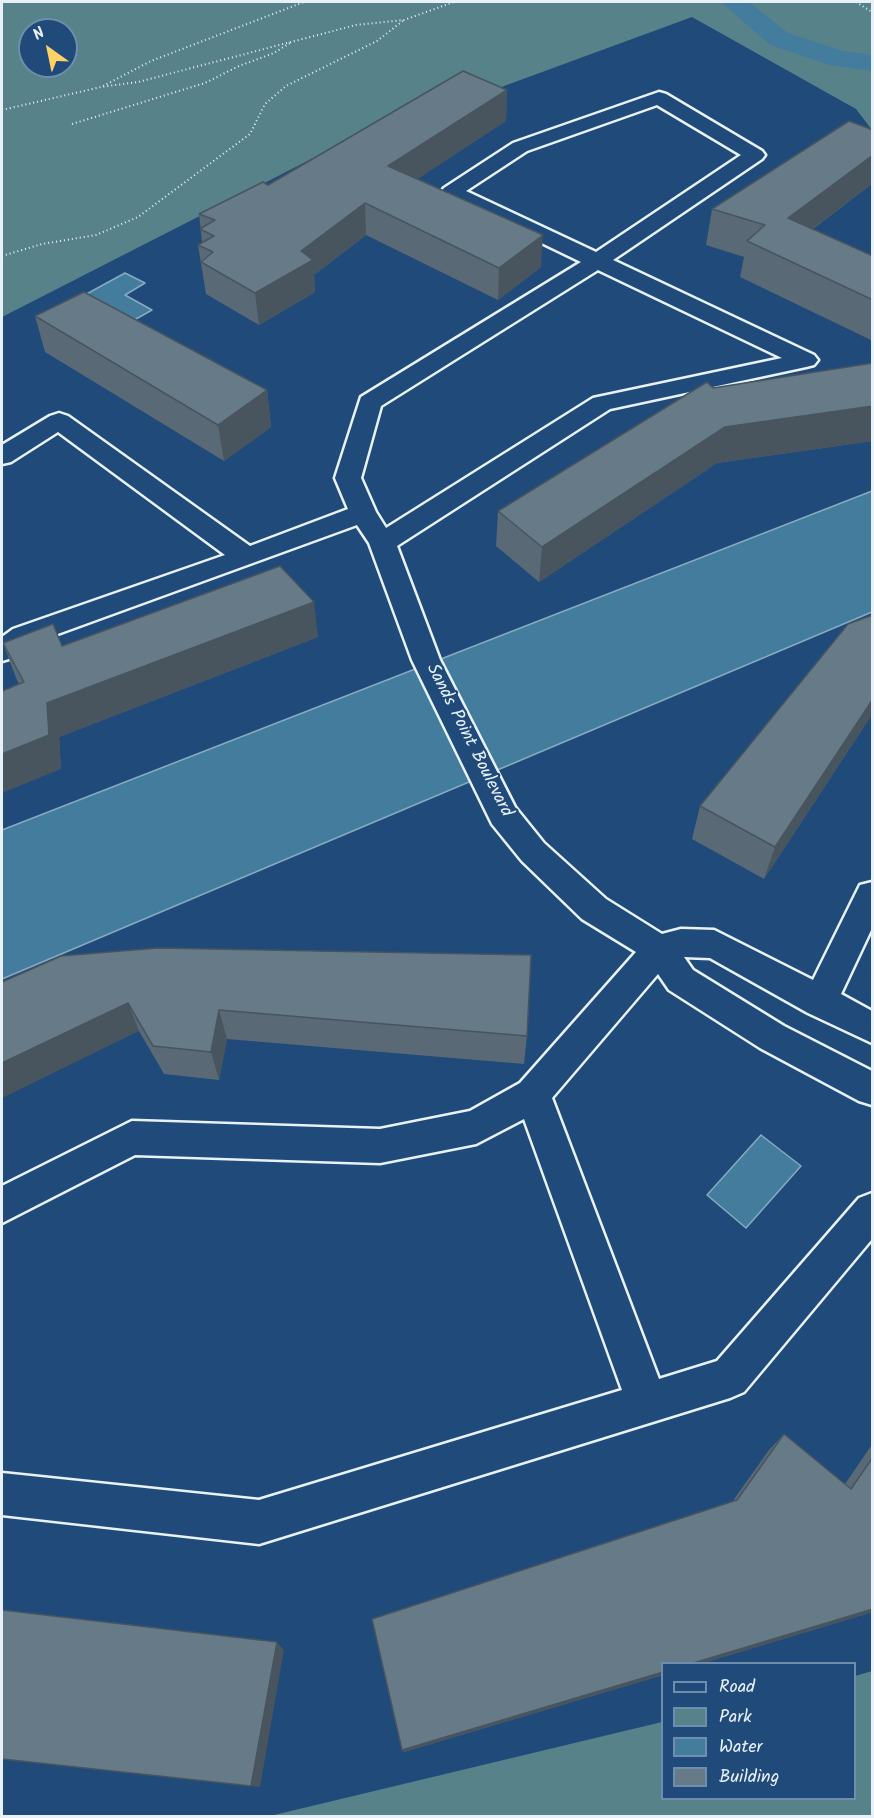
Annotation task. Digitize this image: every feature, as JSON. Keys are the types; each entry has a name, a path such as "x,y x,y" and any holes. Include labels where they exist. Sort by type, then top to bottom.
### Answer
{"lane":[{"path":"382,543 602,403 806,360 451,192 520,147 659,98 755,155 597,261"},
{"name":"Sands Point Boulevard","path":"597,261 370,402 348,478 363,513 382,543 426,660 504,815 533,852 594,909 659,949 681,980 772,1037 873,1089"},
{"path":"2,456 59,421 247,557"},
{"path":"9,641 247,557 363,513"},
{"path":"820,1002 873,895"},
{"path":"2,1205 132,1138 380,1146 476,1127 533,1095 659,949 681,943 714,945 873,1028"},
{"path":"533,1095 647,1403"},
{"path":"2,1494 259,1522 730,1378 873,1211"}],"path":[{"path":"100,87 152,61 304,2"},
{"path":"2,110 100,87 138,82 356,25 404,20 454,2"},
{"path":"856,2 873,12"},
{"path":"2,256 42,244 96,235 138,217 250,134 265,104 286,86 377,40 404,20"},
{"path":"72,124 205,83 239,66 274,53 294,41"}],"green space":[{"path":"2,2 872,2 872,130 856,109 692,17 327,151 2,317"},
{"path":"872,1671 872,1816 270,1816 661,1722 661,1800 856,1800 856,1676"}],"water":[{"path":"125,273 145,283 125,295 152,310 129,323 81,297"},
{"path":"872,491 872,612 2,979 2,830"},
{"path":"761,1135 801,1166 746,1228 707,1195"}],"building":[{"path":"463,71 507,90 388,166 543,235 499,268 365,203 301,251 313,260 255,293 201,262 213,252 198,245 214,236 200,229 215,220 199,214 263,182 268,185"},
{"path":"849,121 873,130 873,155 788,218 873,256 873,300 747,241 765,225 712,209"},
{"path":"84,292 267,390 218,425 35,316"},
{"path":"873,363 873,406 725,427 542,547 498,511 707,382 713,388"},
{"path":"280,566 314,602 47,703 49,735 2,754 2,691 24,682 3,643 53,624 62,646"},
{"path":"873,615 873,699 775,847 700,806 848,624"},
{"path":"158,948 531,955 527,1036 219,1010 211,1052 153,1046 128,1003 2,1063 2,982 61,956"},
{"path":"784,1434 851,1489 873,1457 873,1609 697,1662 661,1662 661,1673 402,1750 372,1619 737,1500"},
{"path":"2,1610 277,1642 251,1786 2,1759"}],"waterway":[{"path":"734,2 779,39 839,59 872,63"}]}
